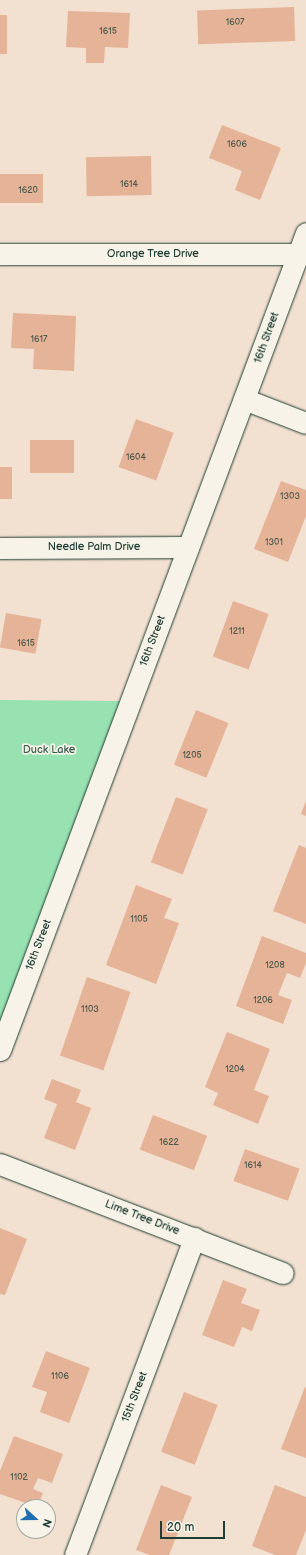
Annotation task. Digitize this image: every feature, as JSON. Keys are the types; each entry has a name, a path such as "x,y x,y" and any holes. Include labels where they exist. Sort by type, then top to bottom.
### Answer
{"street":[{"name":"16th Street","path":"0,1050 244,399 302,254 306,233"},
{"name":"Orange Tree Drive","path":"0,254 302,254"},
{"path":"244,399 306,423"},
{"name":"Needle Palm Drive","path":"0,548 188,547"},
{"name":"Lime Tree Drive","path":"0,1164 284,1273"},
{"name":"15th Street","path":"75,1555 194,1238"}],"green space":[{"name":"Duck Lake","path":"0,700 120,701 0,1022"}],"building":[{"path":"294,7 295,41 198,44 197,10"},
{"path":"68,11 130,13 128,48 105,47 104,63 86,63 86,48 66,47"},
{"path":"0,15 7,15 7,54 0,54"},
{"path":"222,125 281,148 260,200 235,190 242,171 209,158"},
{"path":"151,156 152,195 87,196 86,157"},
{"path":"0,174 43,174 43,203 0,203"},
{"path":"13,313 76,316 74,371 33,369 34,349 11,348"},
{"path":"136,419 174,433 156,481 119,467"},
{"path":"30,440 74,440 74,473 30,473"},
{"path":"0,467 12,467 12,499 0,499"},
{"path":"281,481 306,490 306,516 288,562 254,549"},
{"path":"233,601 269,614 249,669 213,656"},
{"path":"6,613 41,619 35,654 0,647"},
{"path":"196,710 228,723 206,778 174,765"},
{"path":"176,797 208,809 183,875 151,862"},
{"path":"306,801 306,816 301,814"},
{"path":"299,845 306,848 306,924 273,911"},
{"path":"136,885 172,899 164,918 179,923 156,984 106,965"},
{"path":"262,936 306,953 306,963 300,978 287,973 278,995 292,1000 283,1024 236,1006"},
{"path":"87,977 130,992 103,1070 60,1055"},
{"path":"227,1032 270,1049 254,1090 269,1096 258,1124 213,1105 218,1093 205,1087"},
{"path":"52,1079 81,1090 76,1102 91,1108 75,1150 44,1138 57,1104 44,1099"},
{"path":"153,1115 207,1136 194,1170 140,1150"},
{"path":"245,1149 300,1169 288,1201 233,1181"},
{"path":"0,1228 27,1239 5,1295 0,1294"},
{"path":"223,1280 247,1289 241,1303 260,1310 252,1331 242,1327 234,1347 202,1335"},
{"path":"46,1351 90,1368 69,1423 40,1412 47,1392 32,1387"},
{"path":"305,1387 306,1388 306,1458 281,1449"},
{"path":"184,1392 218,1405 195,1465 161,1452"},
{"path":"14,1436 63,1454 52,1483 38,1478 33,1489 43,1493 40,1499 16,1500 0,1494 0,1471"},
{"path":"161,1485 192,1497 169,1555 150,1555 136,1550"},
{"path":"275,1485 306,1497 306,1530 296,1555 275,1555 252,1546"}]}
